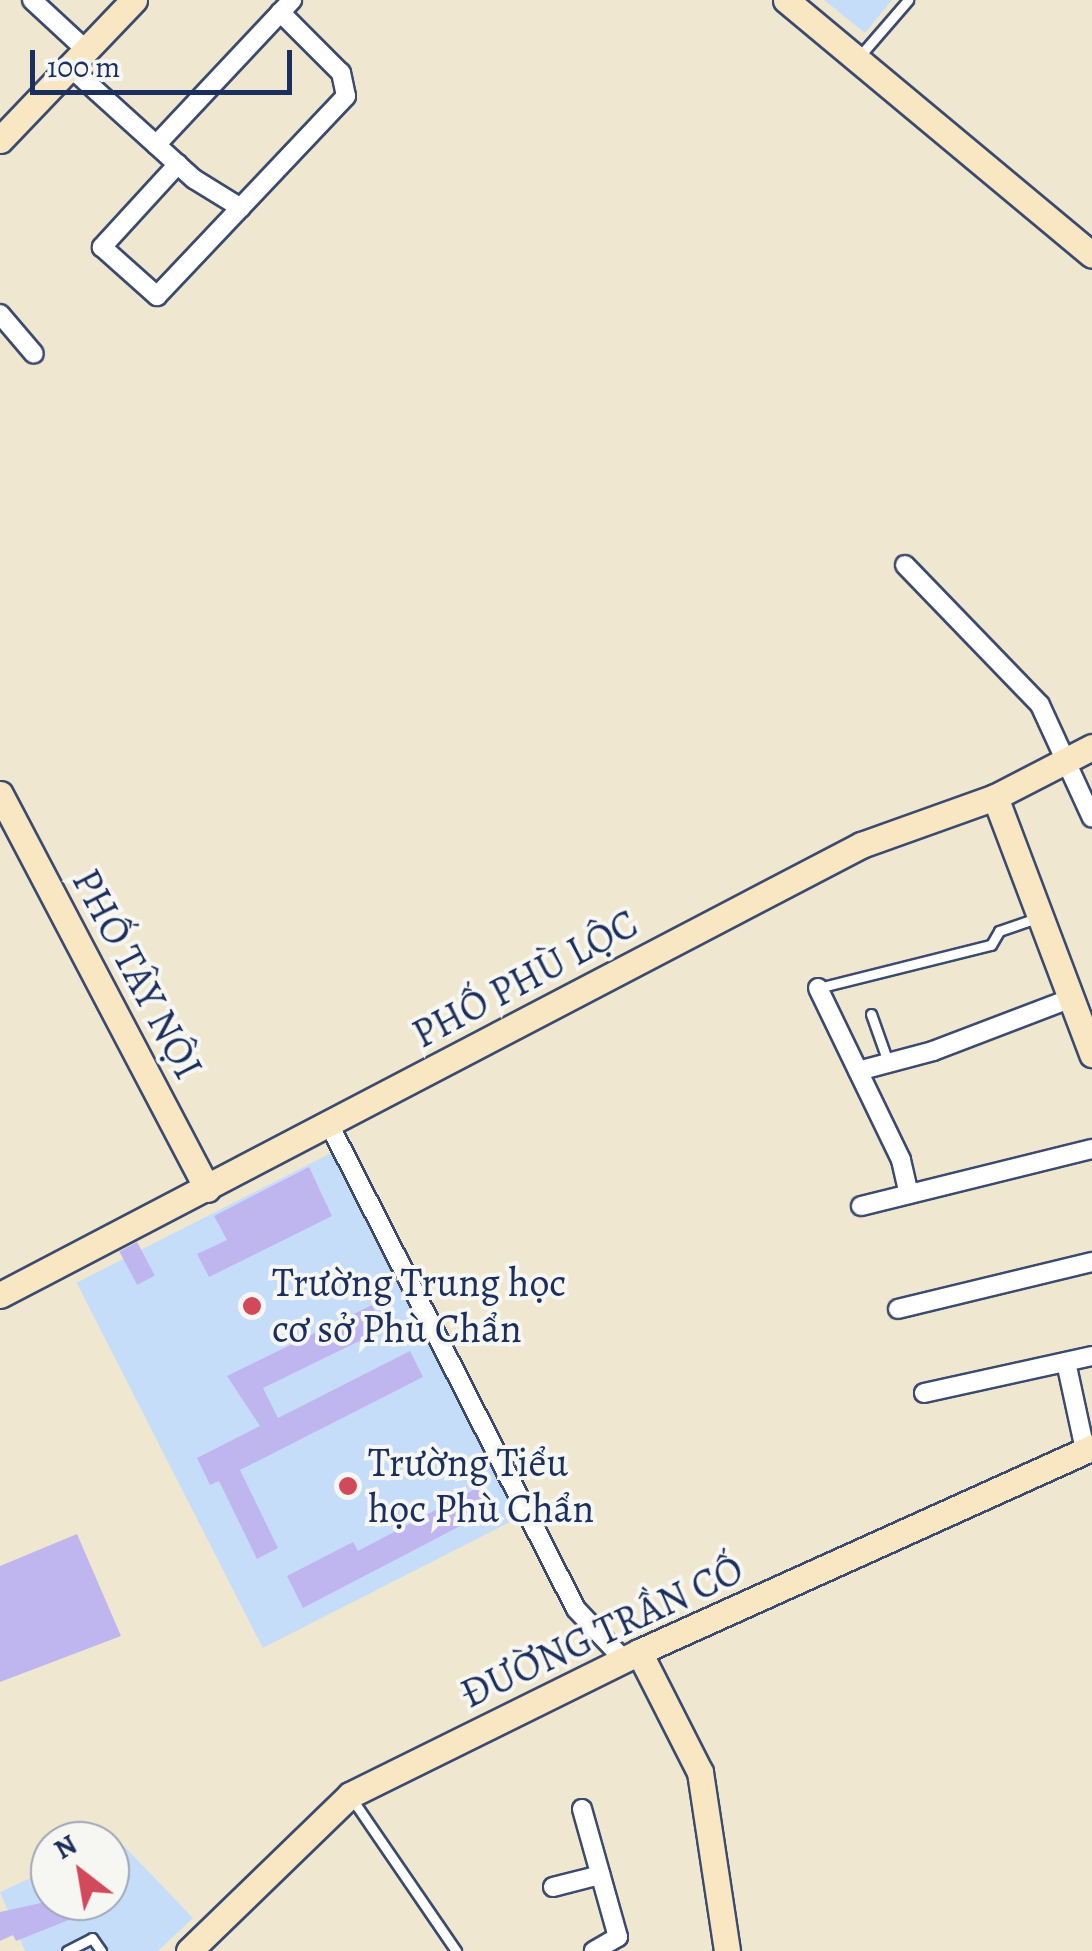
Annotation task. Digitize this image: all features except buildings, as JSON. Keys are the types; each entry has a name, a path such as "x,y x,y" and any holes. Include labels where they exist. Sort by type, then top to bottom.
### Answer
{"street":[{"path":"32,0 78,59 156,145 242,208"},
{"path":"0,140 134,0"},
{"path":"786,0 1092,255"},
{"path":"156,145 286,6 341,73 346,96 163,293 152,294 102,247 178,164"},
{"path":"0,314 34,354"},
{"path":"905,565 1018,677 1068,761 1092,818"},
{"name":"PHỐ PHÙ LỘC","path":"0,1294 886,833 995,797 1092,747"},
{"name":"PHỐ TÂY NỘI","path":"0,794 208,1189"},
{"path":"995,797 1092,1054"},
{"path":"818,988 858,1070 910,1194"},
{"path":"858,1070 1072,998"},
{"path":"330,1124 576,1609 631,1656 700,1772 727,1951"},
{"path":"860,1206 1092,1149"},
{"path":"898,1309 1092,1262"},
{"path":"924,1393 1092,1356"},
{"path":"1066,1362 1089,1449"},
{"name":"ĐƯỜNG TRẦN CỐ","path":"189,1951 350,1796 631,1656 1089,1449"},
{"path":"582,1809 618,1938 594,1951"},
{"path":"553,1888 600,1875"}],"lane":[{"path":"857,58 908,0"},
{"path":"818,988 991,945 1000,931 1041,916"},
{"path":"870,1014 888,1062"},
{"path":"350,1796 456,1951"},
{"path":"67,1951 92,1938 101,1951"}],"shaded area":[{"path":"824,0 892,0 865,33"},
{"path":"335,1151 521,1516 263,1648 77,1283"},
{"path":"130,1852 193,1918 158,1951 25,1951 0,1892 30,1878 30,1921 130,1921"}],"place":[{"name":"Trường Trung học cơ sở Phù Chẩn","path":"252,1306"},
{"name":"Trường Tiểu học Phù Chẩn","path":"348,1486"}]}
